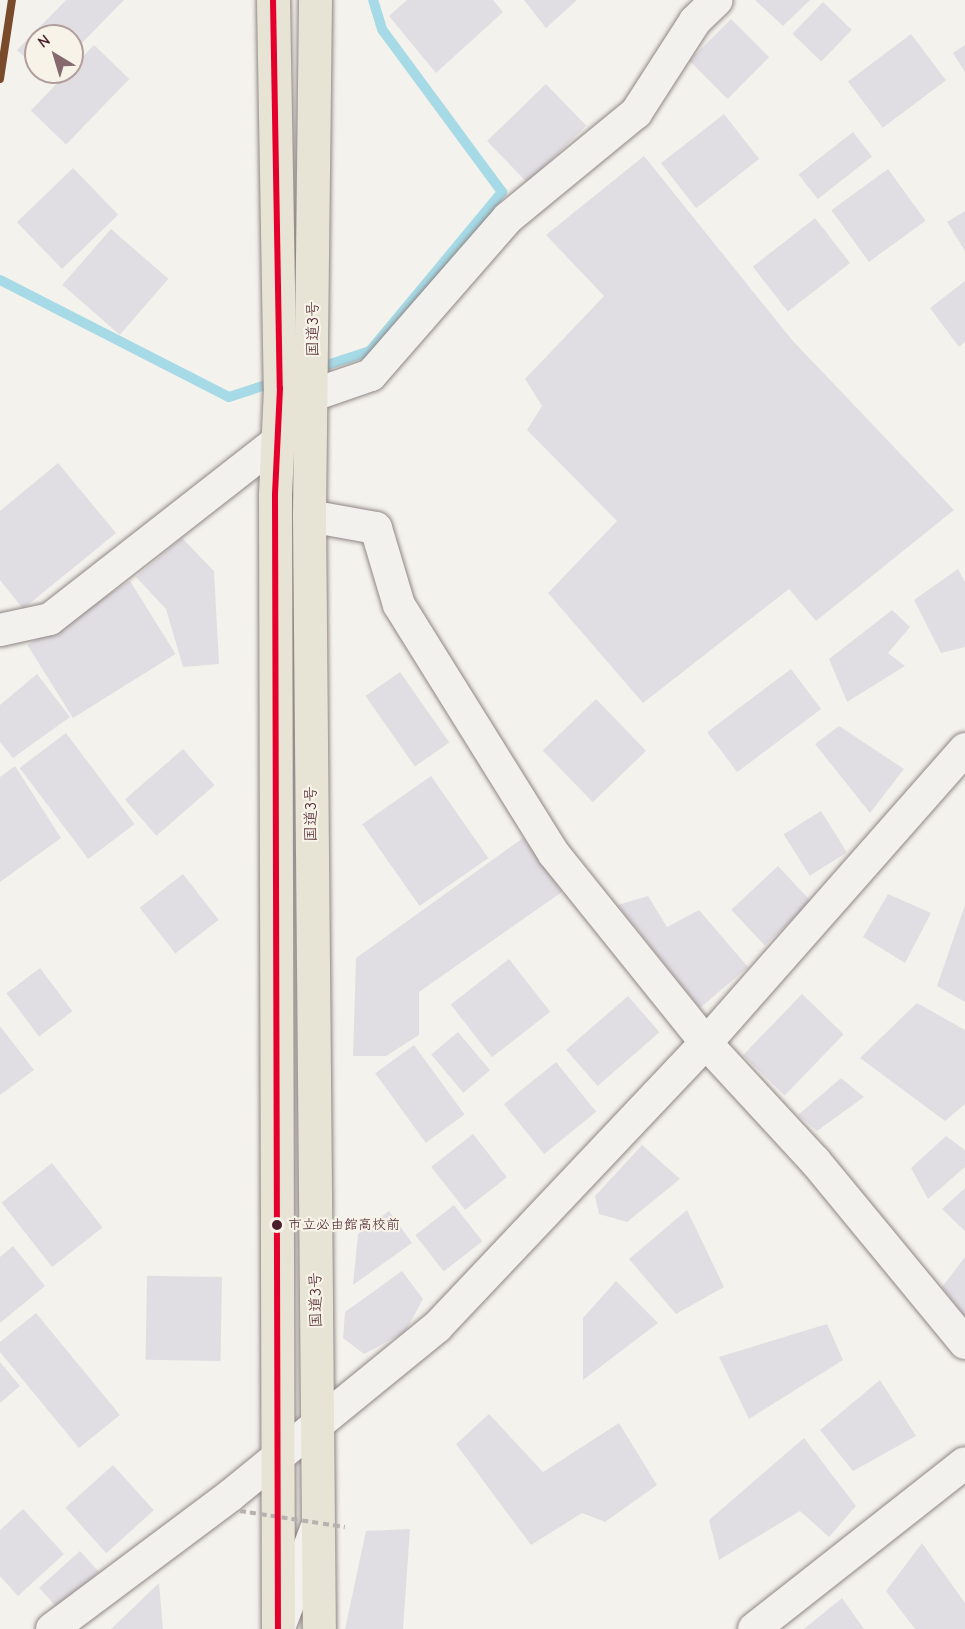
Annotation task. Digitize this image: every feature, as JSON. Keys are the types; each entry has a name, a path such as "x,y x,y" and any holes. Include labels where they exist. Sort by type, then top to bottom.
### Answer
{"highway":[{"name":"国道3号","path":"273,0 280,438 275,495 278,1629"},
{"name":"国道3号","path":"315,0 313,395 309,516 318,1421 331,1527 319,1629"}],"street":[{"path":"313,395 371,375 508,218 636,112 695,21 717,0"},
{"path":"0,630 50,619 280,438"},
{"path":"309,516 376,528 399,605 554,854 706,1043 815,1161 965,1343"},
{"path":"52,1629 278,1455 437,1327 706,1043 965,749"},
{"path":"754,1629 965,1463"},
{"path":"278,1629 331,1527"}],"path":[{"path":"240,1511 331,1527"}],"building":[{"path":"66,0 124,0 84,41 84,24 42,24"},
{"path":"407,0 493,0 503,12 436,73 389,16"},
{"path":"524,0 577,0 546,28"},
{"path":"755,0 810,0 783,26"},
{"path":"823,2 852,30 821,61 792,34"},
{"path":"731,19 769,57 727,99 689,61"},
{"path":"911,34 946,80 883,128 848,82"},
{"path":"24,43 24,57 17,50"},
{"path":"94,45 129,79 66,144 31,110 56,84 84,84 84,55"},
{"path":"965,45 965,72 953,53"},
{"path":"546,84 586,126 527,183 487,141"},
{"path":"724,114 759,159 696,208 661,163"},
{"path":"853,132 872,156 818,199 799,174"},
{"path":"644,156 792,340 954,510 816,621 789,589 643,703 548,593 617,521 527,430 542,406 525,379 604,296 546,235"},
{"path":"73,168 118,215 62,269 17,222"},
{"path":"888,169 926,221 869,262 831,210"},
{"path":"965,211 965,251 947,222"},
{"path":"815,218 850,263 788,312 753,267"},
{"path":"111,229 168,279 120,335 62,285"},
{"path":"965,281 965,342 959,347 930,308"},
{"path":"58,463 116,533 23,609 0,580 0,511"},
{"path":"182,538 214,571 219,664 183,667 166,609 136,577"},
{"path":"958,569 965,582 965,647 941,653 914,600"},
{"path":"130,581 176,654 73,718 27,645"},
{"path":"892,610 910,627 888,653 905,666 847,702 829,659"},
{"path":"791,669 821,709 737,772 707,732"},
{"path":"400,672 449,742 415,767 366,696"},
{"path":"37,674 70,717 13,758 0,742 0,705"},
{"path":"596,699 646,751 593,802 543,750"},
{"path":"839,726 904,769 870,813 815,744"},
{"path":"66,733 135,824 88,859 20,768"},
{"path":"183,749 214,785 156,836 125,800"},
{"path":"15,766 61,838 0,882 0,777"},
{"path":"431,776 488,858 420,906 362,824"},
{"path":"821,811 847,853 810,876 784,834"},
{"path":"523,838 562,892 419,992 419,1035 386,1056 353,1056 356,958"},
{"path":"778,866 811,902 765,945 731,910"},
{"path":"183,874 219,920 175,954 140,908"},
{"path":"888,894 931,913 905,963 863,937"},
{"path":"648,896 667,927 699,910 748,967 700,1008 618,905"},
{"path":"965,905 965,1002 937,986"},
{"path":"509,959 550,1012 492,1057 451,1005"},
{"path":"40,968 72,1011 39,1036 6,993"},
{"path":"802,994 844,1034 785,1095 743,1055"},
{"path":"628,996 659,1032 598,1086 566,1050"},
{"path":"917,1003 965,1030 965,1104 945,1121 860,1058"},
{"path":"0,1026 34,1070 0,1095"},
{"path":"458,1032 490,1070 463,1093 431,1054"},
{"path":"414,1045 465,1115 426,1143 375,1073"},
{"path":"556,1062 596,1112 544,1154 504,1104"},
{"path":"841,1078 864,1097 817,1131 798,1115"},
{"path":"473,1134 507,1177 465,1210 431,1167"},
{"path":"946,1136 965,1150 965,1167 928,1199 911,1168"},
{"path":"642,1145 680,1179 627,1222 599,1214 595,1196"},
{"path":"52,1163 102,1228 52,1267 2,1202"},
{"path":"965,1188 965,1231 942,1209"},
{"path":"454,1205 482,1241 444,1271 415,1235"},
{"path":"687,1210 724,1287 676,1314 629,1259"},
{"path":"389,1211 412,1243 353,1285 358,1234"},
{"path":"13,1246 45,1286 0,1323 0,1257"},
{"path":"965,1257 965,1316 942,1287"},
{"path":"402,1271 423,1299 405,1332 364,1354 343,1338 345,1312"},
{"path":"147,1276 222,1277 221,1361 146,1360"},
{"path":"616,1281 658,1323 583,1380 583,1318"},
{"path":"36,1313 120,1415 79,1448 0,1352 0,1342"},
{"path":"827,1324 843,1360 749,1419 719,1357"},
{"path":"0,1362 20,1386 0,1403"},
{"path":"880,1380 916,1436 853,1471 820,1430"},
{"path":"489,1414 543,1472 619,1423 657,1485 605,1522 582,1513 531,1545 456,1444"},
{"path":"804,1438 856,1506 829,1537 800,1511 719,1560 709,1520"},
{"path":"113,1465 154,1510 106,1553 65,1508"},
{"path":"23,1509 64,1554 18,1596 0,1576 0,1530"},
{"path":"410,1529 403,1629 345,1629 366,1531"},
{"path":"922,1543 965,1603 965,1629 915,1629 886,1591"},
{"path":"80,1551 99,1572 58,1609 39,1588"},
{"path":"159,1583 163,1629 111,1629"},
{"path":"842,1598 864,1629 804,1629"}],"waterway":[{"path":"315,369 370,351 502,192 382,29 373,0"},
{"path":"0,280 229,397 275,382"}],"transit line":[{"path":"0,79 12,0"},
{"path":"273,0 280,388 275,495 278,1629"}],"place":[{"name":"市立必由館高校前","path":"277,1225"}]}
